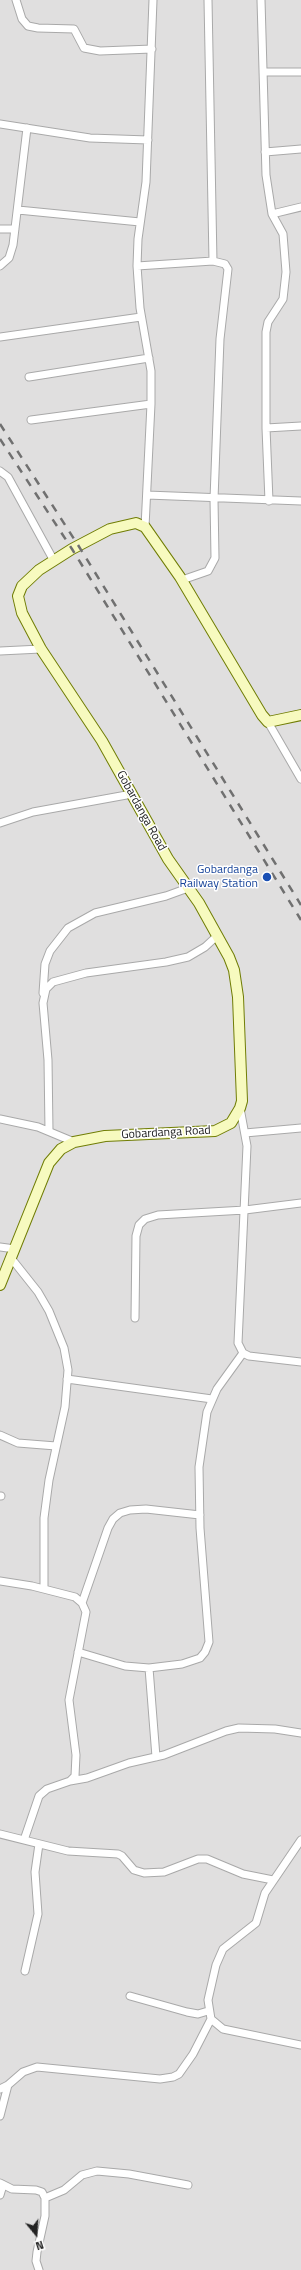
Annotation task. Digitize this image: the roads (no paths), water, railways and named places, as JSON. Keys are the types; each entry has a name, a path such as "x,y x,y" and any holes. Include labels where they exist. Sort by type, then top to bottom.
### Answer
{"main road":[{"name":"Gobardanga Road","path":"0,1285 48,1163 62,1148 74,1142 135,1133 215,1131 231,1123 240,1108 241,1066 236,979 229,957 218,935 168,859 102,741 42,649 22,613 18,596 22,586 29,578 78,545 117,526 136,523 145,526"},
{"path":"145,526 182,580 255,705 268,722 301,716"}],"street":[{"path":"16,0 22,19 28,26 38,28 74,29 84,48 100,51 152,49"},
{"path":"145,526 151,404 149,358 141,317 137,266 140,222 146,182 154,0"},
{"path":"208,0 213,261"},
{"path":"261,0 265,152 268,193 272,214 283,234 286,272 283,299 268,322 266,332 266,428 269,501"},
{"path":"263,72 301,72"},
{"path":"0,124 90,138 148,140"},
{"path":"0,266 12,253 27,128"},
{"path":"265,152 301,149"},
{"path":"272,214 301,207"},
{"path":"18,210 140,222"},
{"path":"0,229 15,229"},
{"path":"137,266 213,261 225,264 228,275 220,339 214,499 216,548 213,565 208,571 182,580"},
{"path":"0,337 141,317"},
{"path":"28,377 149,358"},
{"path":"31,420 151,404"},
{"path":"266,428 301,426"},
{"path":"0,471 8,477 54,561"},
{"path":"147,496 301,501"},
{"path":"0,651 42,649"},
{"path":"268,722 301,779"},
{"path":"0,823 33,812 132,794"},
{"path":"49,1131 48,1060 43,995 45,964 50,951 68,928 95,913 166,896 188,888"},
{"path":"43,995 53,982 64,978 105,968 166,962 188,957 205,947 218,935"},
{"path":"240,1108 245,1133 245,1210 238,1343 242,1353 249,1356 301,1362"},
{"path":"0,1120 15,1121 49,1131 74,1142"},
{"path":"245,1133 301,1128"},
{"path":"135,1318 136,1236 139,1225 145,1219 158,1214 245,1210 301,1203"},
{"path":"0,1247 13,1253 38,1292 49,1311 64,1348 67,1361 65,1407 56,1446 44,1518 44,1588"},
{"path":"78,1652 125,1666 149,1668 182,1664 200,1658 205,1652 209,1642 200,1515 199,1467 207,1412 224,1376 242,1353"},
{"path":"67,1379 212,1399"},
{"path":"0,1435 18,1443 56,1446"},
{"path":"82,1602 108,1528 113,1519 120,1513 130,1510 146,1509 200,1515"},
{"path":"0,1581 44,1588 75,1596 82,1602 86,1612 69,1700 77,1769 75,1776 70,1781"},
{"path":"149,1668 156,1757"},
{"path":"24,1840 39,1796 47,1789 70,1781 87,1778 129,1763 156,1757 226,1731 239,1728 275,1729 301,1733"},
{"path":"0,1834 81,1853 118,1854 122,1856 134,1870 144,1873 164,1872 198,1859 206,1859 243,1874 273,1880"},
{"path":"301,1840 265,1893 256,1924 229,1943 219,1956 211,1982 208,2011 211,2019 223,2029 301,2046"},
{"path":"25,1971 38,1914 35,1872 39,1844"},
{"path":"130,1996 187,2012 198,2014 208,2011"},
{"path":"0,2089 8,2085 23,2072 37,2067 168,2079 179,2074 185,2066 211,2019"},
{"path":"0,2116 8,2085"},
{"path":"45,2198 64,2190 82,2175 97,2172 129,2174 188,2185"},
{"path":"0,2195 1,2184 12,2189 36,2190 42,2192 45,2198 45,2216 37,2252 36,2261 39,2270"}],"railway":[{"path":"0,424 78,545 301,905"},
{"path":"0,439 72,549 301,920"}],"place":[{"name":"Gobardanga Railway Station","path":"267,877"}]}
